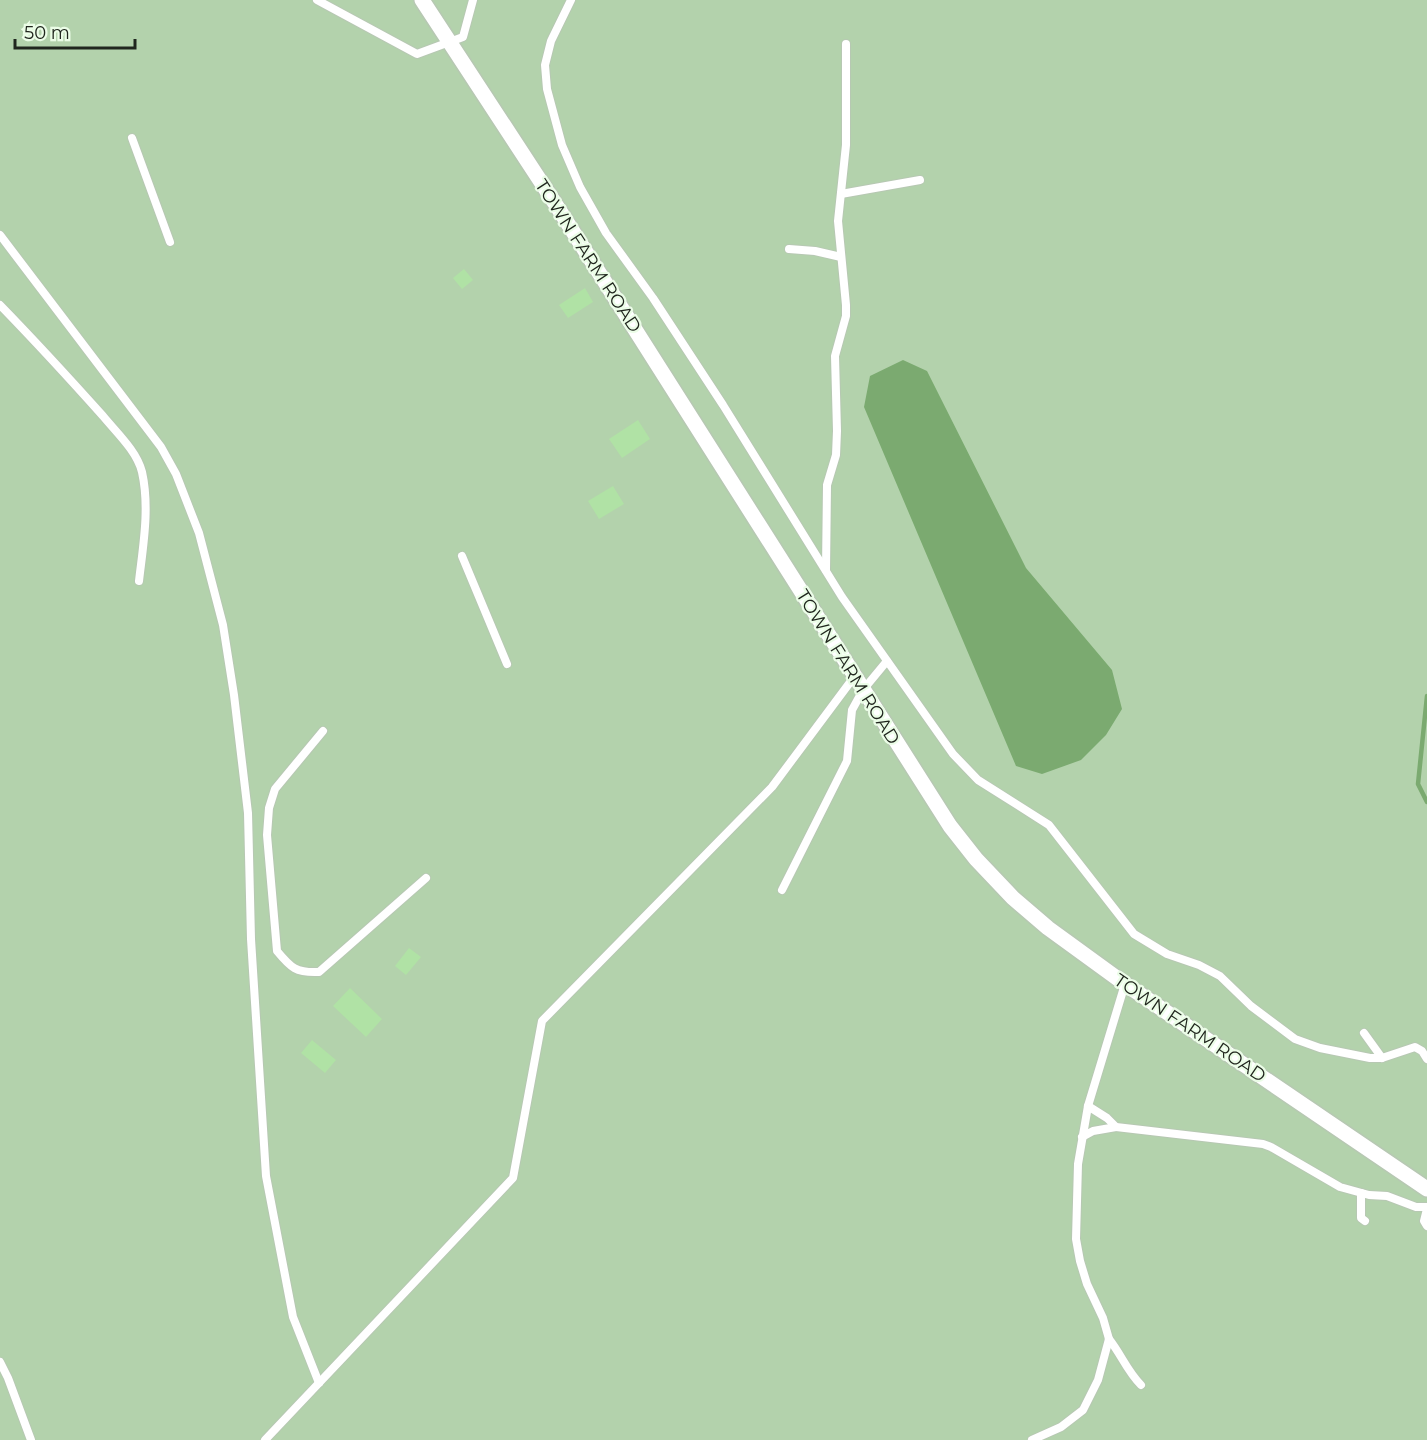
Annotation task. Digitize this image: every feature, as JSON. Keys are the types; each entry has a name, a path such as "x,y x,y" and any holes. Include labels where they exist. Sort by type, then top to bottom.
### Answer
{"street":[{"name":"TOWN FARM ROAD","path":"422,0 564,218 950,826 976,859 1013,898 1048,928 1125,984 1427,1189"}],"lane":[{"path":"317,0 417,54 463,37 473,0"},
{"path":"571,0 551,41 544,65 547,88 562,145 580,187 606,233 672,327 826,572 953,754 978,780 1049,825 1134,934 1167,954 1199,965 1220,976 1251,1006 1295,1039 1320,1048 1370,1058 1382,1058 1415,1047 1422,1051 1427,1059"},
{"path":"826,572 827,485 836,455 835,356 846,316 838,221 846,145 846,44"},
{"path":"132,138 170,242"},
{"path":"841,194 920,180"},
{"path":"0,235 161,447 176,474 199,533 223,625 248,813 251,939 266,1176 293,1317 319,1383"},
{"path":"789,249 815,250 841,257"},
{"path":"0,305 105,419 130,449 141,469 145,492 145,532 139,581"},
{"path":"462,556 507,664"},
{"path":"782,890 847,761 852,710 863,690 887,661"},
{"path":"265,1440 513,1178 542,1021 772,787 854,677"},
{"path":"323,730 275,789 269,808 267,835 276,951 288,965 302,973 319,972 426,878"},
{"path":"1032,1440 1061,1427 1083,1410 1098,1380 1108,1339 1103,1318 1087,1284 1076,1239 1078,1164 1088,1106 1125,984"},
{"path":"1364,1033 1382,1058"},
{"path":"1088,1106 1107,1118 1116,1127"},
{"path":"1082,1137 1093,1131 1116,1127 1263,1144 1340,1186 1361,1193 1387,1196 1416,1207 1427,1208 1424,1221 1427,1226"},
{"path":"1361,1193 1361,1218 1365,1221"},
{"path":"1108,1339 1118,1350 1131,1376 1141,1384"},
{"path":"0,1362 32,1440"}],"shaded area":[{"path":"0,0 1427,0 1427,1440 0,1440"},
{"path":"903,360 927,371 1026,568 1112,670 1122,709 1106,735 1081,760 1042,774 1016,766 864,407 870,376"}],"building":[{"path":"464,269 473,280 462,289 453,278"},
{"path":"585,288 593,302 568,318 559,305"},
{"path":"638,420 650,439 622,458 609,439"},
{"path":"613,486 624,504 599,519 588,501"},
{"path":"409,948 421,957 406,975 395,966"},
{"path":"350,988 382,1019 366,1037 333,1006"},
{"path":"312,1040 336,1060 325,1073 301,1053"}],"waterway":[{"path":"1427,696 1418,784 1427,802"}]}
